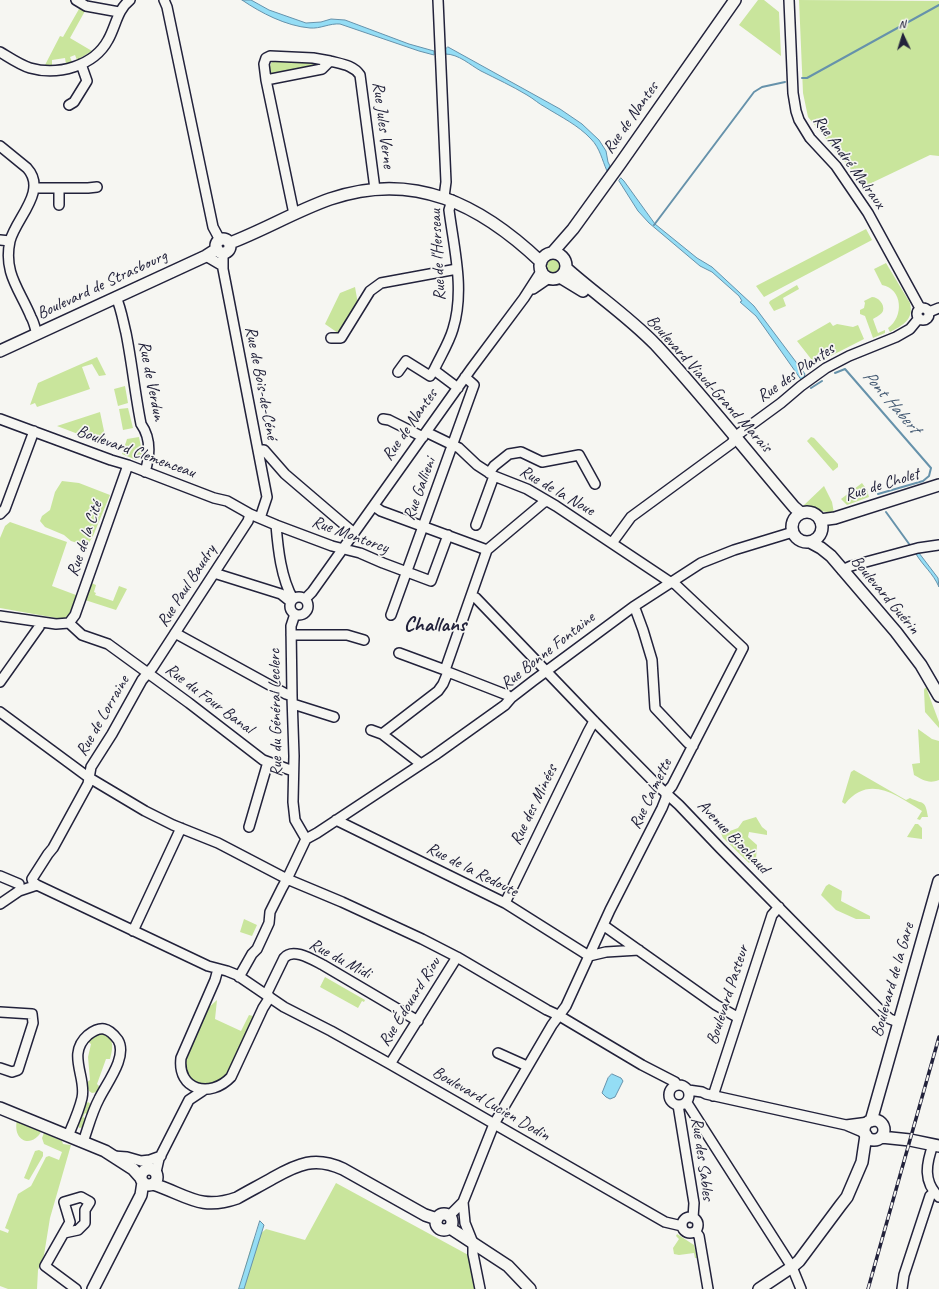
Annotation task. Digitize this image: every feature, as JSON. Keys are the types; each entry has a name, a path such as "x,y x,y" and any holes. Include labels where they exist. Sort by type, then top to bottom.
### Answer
{"main road":[{"name":"Rue de Nantes","path":"552,265 573,229 735,0"},
{"name":"Boulevard Viaud-Grand Marais","path":"222,246 318,204 343,195 375,190 390,189 414,191 448,199 476,211 519,240 552,265 626,325 651,349 690,391 794,507 797,516"},
{"name":"Boulevard de Strasbourg","path":"0,351 206,256 222,246"},
{"name":"Rue de Cholet","path":"821,527 835,518 939,485"},
{"path":"805,512 814,514 821,527 814,541 810,542 805,542 798,539 792,528 797,516 805,512"},
{"name":"Boulevard Guérin","path":"821,527 831,556"},
{"name":"Boulevard Guérin","path":"810,542 831,556 896,632 921,665 939,696"},
{"name":"Boulevard de la Gare","path":"870,1121 939,881"},
{"name":"Boulevard de la Gare","path":"879,1088 881,1132"},
{"path":"0,1108 114,1156 147,1178 186,1197 206,1204 227,1202 299,1165 322,1162 330,1163 343,1169 425,1215 437,1219"},
{"path":"862,1162 865,1126 870,1121 876,1120 881,1132"},
{"path":"865,1134 871,1139 881,1132"},
{"path":"881,1132 936,1146"},
{"path":"759,1289 792,1267 804,1256 847,1197 862,1162 873,1147 881,1132"},
{"path":"93,1289 147,1178"},
{"path":"437,1219 443,1215 449,1216 452,1222 450,1228"},
{"path":"437,1219 438,1227 441,1229 450,1228 508,1266 530,1289"}],"street":[{"path":"76,0 86,6 119,12"},
{"path":"0,52 29,68 40,70 63,70 81,64 94,56 107,43 122,6 130,0"},
{"name":"Rue de Bois-de-Céné","path":"164,0 167,7 213,227 222,246 223,266 240,363 267,497 260,518"},
{"name":"Rue de l'Herseau","path":"434,370 453,329 459,298 457,269 446,182 438,0"},
{"name":"Rue André Malraux","path":"789,0 793,93 796,112 804,128 840,172 868,214 924,310"},
{"name":"Rue Jules Verne","path":"294,214 266,80 264,64 266,58 270,56 313,58 352,67 357,71 360,75 375,190"},
{"path":"266,80 322,69 330,61"},
{"path":"69,105 74,102 87,82 81,64"},
{"path":"0,146 31,172 34,180 35,188 10,241 8,258 12,278 31,317 37,334"},
{"path":"35,188 60,189 97,187"},
{"path":"60,189 60,205"},
{"path":"0,240 10,241"},
{"path":"206,256 223,266"},
{"name":"Rue de Nantes","path":"305,599 312,592 374,506 465,377 526,295 552,265"},
{"path":"331,338 341,338 370,291 381,283 457,269"},
{"name":"Rue de Verdun","path":"116,297 121,310 141,424 145,430 150,452 145,472"},
{"name":"Rue des Plantes","path":"612,543 631,516 734,440 801,386 826,368 849,356 896,337 910,329 920,318 922,320 926,319 924,310 939,308"},
{"path":"398,372 406,361 430,376 434,370 458,388"},
{"name":"Rue Gallieni","path":"390,615 474,385 465,377"},
{"name":"Boulevard Clemenceau","path":"0,418 214,498 227,501 260,518"},
{"name":"Rue de la Noue","path":"383,419 453,445 459,448 477,465 492,475 527,489 547,501 670,582 676,584 743,648"},
{"path":"0,514 4,509 34,431"},
{"path":"258,450 264,450 285,474 354,533"},
{"path":"476,525 494,466 510,454 521,452 542,462 579,455 595,484"},
{"name":"Rue de la Cité","path":"69,623 75,615 128,465"},
{"path":"382,734 438,692 443,684 487,550 547,501"},
{"path":"374,506 382,511 487,550"},
{"name":"Rue Paul Baudry","path":"148,672 176,633 248,520 250,514"},
{"name":"Rue Montorcy","path":"260,518 276,525 360,553 431,581 448,535"},
{"path":"214,573 281,594 292,600 300,597 305,599 308,606 306,611 302,614 295,614 290,608 292,600 286,583 277,540 276,525"},
{"name":"Rue Bonne Fontaine","path":"306,839 421,764 498,710 511,698 633,607 670,582 701,563 734,550 793,532"},
{"path":"842,570 851,566 918,548 939,545"},
{"name":"Avenue Biochaud","path":"471,596 476,598 594,721 666,793 679,804 720,848 884,1014 890,1019 898,1022"},
{"path":"633,607 643,630 652,660 655,708 688,743 693,746"},
{"name":"Rue du Général Leclerc","path":"295,614 291,626 294,756 293,813 299,828 306,839"},
{"path":"0,616 40,622 62,624 69,623"},
{"path":"0,682 39,626 40,622"},
{"name":"Rue du Four Banal","path":"69,623 82,635 108,644 148,672 263,760 293,770"},
{"path":"176,633 286,694 292,700 334,717"},
{"path":"291,635 347,634 364,640"},
{"name":"Rue Calmette","path":"463,1202 494,1124 558,1015 566,1006 603,925 662,808 666,798 666,793 672,786 743,648"},
{"path":"399,653 507,695 511,698"},
{"name":"Rue de Lorraine","path":"34,882 40,866 53,848 73,814 88,784 88,777 91,767 148,672"},
{"path":"0,712 88,777 131,804 173,826 210,839 233,850 287,879 389,923 422,939 558,1015 642,1065 675,1082 677,1085 683,1086 688,1090 846,1125 865,1134"},
{"name":"Rue des Minées","path":"505,903 594,721"},
{"path":"371,730 382,734 421,764"},
{"path":"249,827 268,762"},
{"name":"Rue de la Redoute","path":"336,820 505,903 589,956"},
{"path":"133,931 181,828"},
{"path":"239,977 252,954 257,949 269,923 270,912 306,839"},
{"path":"0,876 19,888"},
{"path":"0,904 19,888 34,882"},
{"name":"Boulevard Lucien Dodin","path":"34,882 208,966 227,971 239,977 284,1007 390,1064 666,1222 682,1226"},
{"name":"Boulevard Pasteur","path":"710,1095 772,915 779,907"},
{"path":"603,925 716,1005 737,1017"},
{"path":"589,956 606,952 639,950"},
{"name":"Rue du Midi","path":"265,994 284,958 289,953 293,953 310,958 324,965 418,1021"},
{"name":"Rue Édouard Riou","path":"390,1064 457,958"},
{"path":"189,1100 184,1083 185,1079 180,1065 181,1058 215,980 218,969"},
{"path":"147,1178 160,1157 189,1100 204,1090 219,1087 231,1077 263,1008 265,994"},
{"path":"0,1012 32,1014 33,1023 18,1070 12,1072 0,1068"},
{"path":"68,1136 82,1098 83,1083 78,1065 78,1050 84,1039 94,1030 105,1029 115,1035 120,1043 120,1054 116,1067 98,1100 83,1142"},
{"path":"498,1053 528,1066"},
{"path":"185,1079 204,1090"},
{"path":"677,1085 671,1089 669,1096 672,1102 684,1103 694,1097 710,1095"},
{"path":"684,1103 690,1093 688,1090"},
{"path":"684,1103 792,1267 801,1289"},
{"name":"Rue des Sables","path":"684,1103 694,1203 693,1218"},
{"path":"846,1125 870,1121"},
{"path":"902,1289 907,1268 930,1196 936,1195 929,1185 927,1164 936,1146"},
{"path":"114,1156 127,1157 141,1161 160,1157"},
{"path":"449,1216 463,1202"},
{"path":"463,1202 465,1223 473,1243 473,1254 480,1289"},
{"path":"693,1218 697,1220 699,1225 696,1232 688,1233 684,1231 682,1226 685,1219 693,1218"},
{"path":"696,1232 699,1236 708,1289"},
{"path":"64,1233 45,1266 76,1289"}],"green space":[{"path":"758,0 764,0 779,12 781,56 739,25"},
{"path":"799,0 939,1 939,156 930,155 863,187 850,168 808,117 803,93"},
{"path":"79,9 85,11 70,38 92,51 77,60 75,55 70,57 72,62 66,64 65,58 52,60 52,65 45,65 60,36 63,37"},
{"path":"277,59 320,64 271,74 269,71 271,63"},
{"path":"866,229 872,240 764,297 756,286"},
{"path":"551,259 557,259 561,263 561,269 557,273 551,273 547,269 547,263"},
{"path":"886,263 910,303 911,309 909,318 899,327 890,332 888,328 897,317 899,304 894,292 882,285 874,269"},
{"path":"797,285 799,289 783,298 786,306 774,311 769,303 770,301"},
{"path":"355,287 358,304 338,333 325,324 340,293"},
{"path":"872,297 879,300 883,306 883,311 880,315 873,319 878,333 885,330 885,333 873,338 865,316 860,314 860,310 864,308 864,301"},
{"path":"830,322 833,326 837,324 853,327 858,325 864,339 815,364 797,341"},
{"path":"97,357 106,375 99,376 92,364 82,367 90,389 37,407 35,403 30,405 38,383"},
{"path":"125,386 128,403 118,406 114,389"},
{"path":"128,408 133,428 123,430 119,409"},
{"path":"100,412 107,445 57,426"},
{"path":"139,437 143,456 136,460 122,454 127,439"},
{"path":"811,437 814,438 838,464 838,467 833,471 807,441"},
{"path":"62,481 79,483 110,495 93,536 87,546 71,541 64,535 45,527 40,521 42,516 50,510 55,492"},
{"path":"862,483 867,490 869,497 847,505 841,499"},
{"path":"824,486 832,502 834,513 803,506"},
{"path":"10,522 67,542 52,586 76,595 69,616 62,619 0,608 0,538 5,526"},
{"path":"91,583 96,585 94,592 96,593 95,595 113,601 119,586 127,589 116,610 85,600"},
{"path":"929,687 927,690 939,722 939,728 925,712 924,690 925,688"},
{"path":"918,729 932,739 939,741 939,780 923,780 914,775 912,764 920,763"},
{"path":"854,770 906,800 910,798 923,803 926,807 928,817 922,817 920,820 917,819 922,811 893,794 883,790 864,790 854,795 845,804 842,802 851,772"},
{"path":"756,817 762,827 767,831 767,835 749,832 748,837 757,845 756,859 749,863 723,838 720,831 721,828 730,831 738,828 743,821"},
{"path":"915,824 918,824 922,828 922,839 907,837"},
{"path":"829,884 842,891 841,901 870,916 870,919 856,919 836,910 821,895 826,886"},
{"path":"244,919 257,925 252,936 240,932"},
{"path":"325,977 365,1000 364,1002 362,1001 358,1008 320,987"},
{"path":"217,1000 215,1019 241,1031 249,1015 253,1016 230,1074 212,1087 196,1083 189,1077 186,1068 186,1061 206,1010"},
{"path":"98,1033 110,1038 112,1042 112,1050 110,1059 106,1059 97,1084 100,1087 97,1092 92,1093 89,1091 86,1083 90,1080 88,1057 91,1044 88,1042"},
{"path":"88,1102 92,1105 89,1115 85,1113 83,1117 87,1119 84,1127 79,1128 78,1125 85,1104"},
{"path":"17,1120 42,1130 34,1140 24,1140 20,1138 18,1134 16,1128"},
{"path":"44,1133 62,1141 63,1144 71,1145 50,1218 44,1255 38,1270 37,1289 8,1289 0,1286 0,1230 8,1233 9,1230 5,1228 18,1194 31,1186 46,1157 49,1156 59,1160 62,1152 44,1144 42,1138"},
{"path":"39,1150 43,1152 43,1156 29,1180 24,1178 35,1151"},
{"path":"336,1183 472,1257 478,1289 239,1289 253,1240 266,1229 305,1240"},
{"path":"677,1234 694,1245 697,1258 695,1258 694,1253 679,1255 674,1254 673,1248 679,1239 676,1236"}],"water":[{"path":"242,0 251,0 269,10 306,23 321,22 331,19 345,20 409,44 434,51 434,55 340,24 332,24 318,28 292,25 257,10"},
{"path":"448,47 560,109 582,124 599,140 606,151 610,166 607,171 597,146 581,130 530,97 460,58 450,54 445,54 445,50"},
{"path":"621,178 655,224 697,258 712,267 754,306 805,374 805,379 802,381 756,316 740,302 742,301 739,296 712,272 700,266 649,223 638,211 619,181"},
{"path":"919,553 938,578 939,587 916,554"},
{"path":"612,1074 621,1078 623,1081 615,1097 610,1099 602,1093 608,1078"},
{"path":"260,1221 264,1225 244,1289 239,1289"}],"waterway":[{"path":"802,78 807,78 939,5"},
{"path":"654,225 754,92 762,87 785,82"},
{"name":"Pont Habert","path":"835,373 845,369 931,468 929,476 923,481 878,494"},
{"name":"Pont Habert","path":"811,388 822,381"},
{"path":"886,512 912,548"}],"railway":[{"path":"868,1289 939,1037"}],"district":[{"name":"Challans","path":"435,625"}]}
